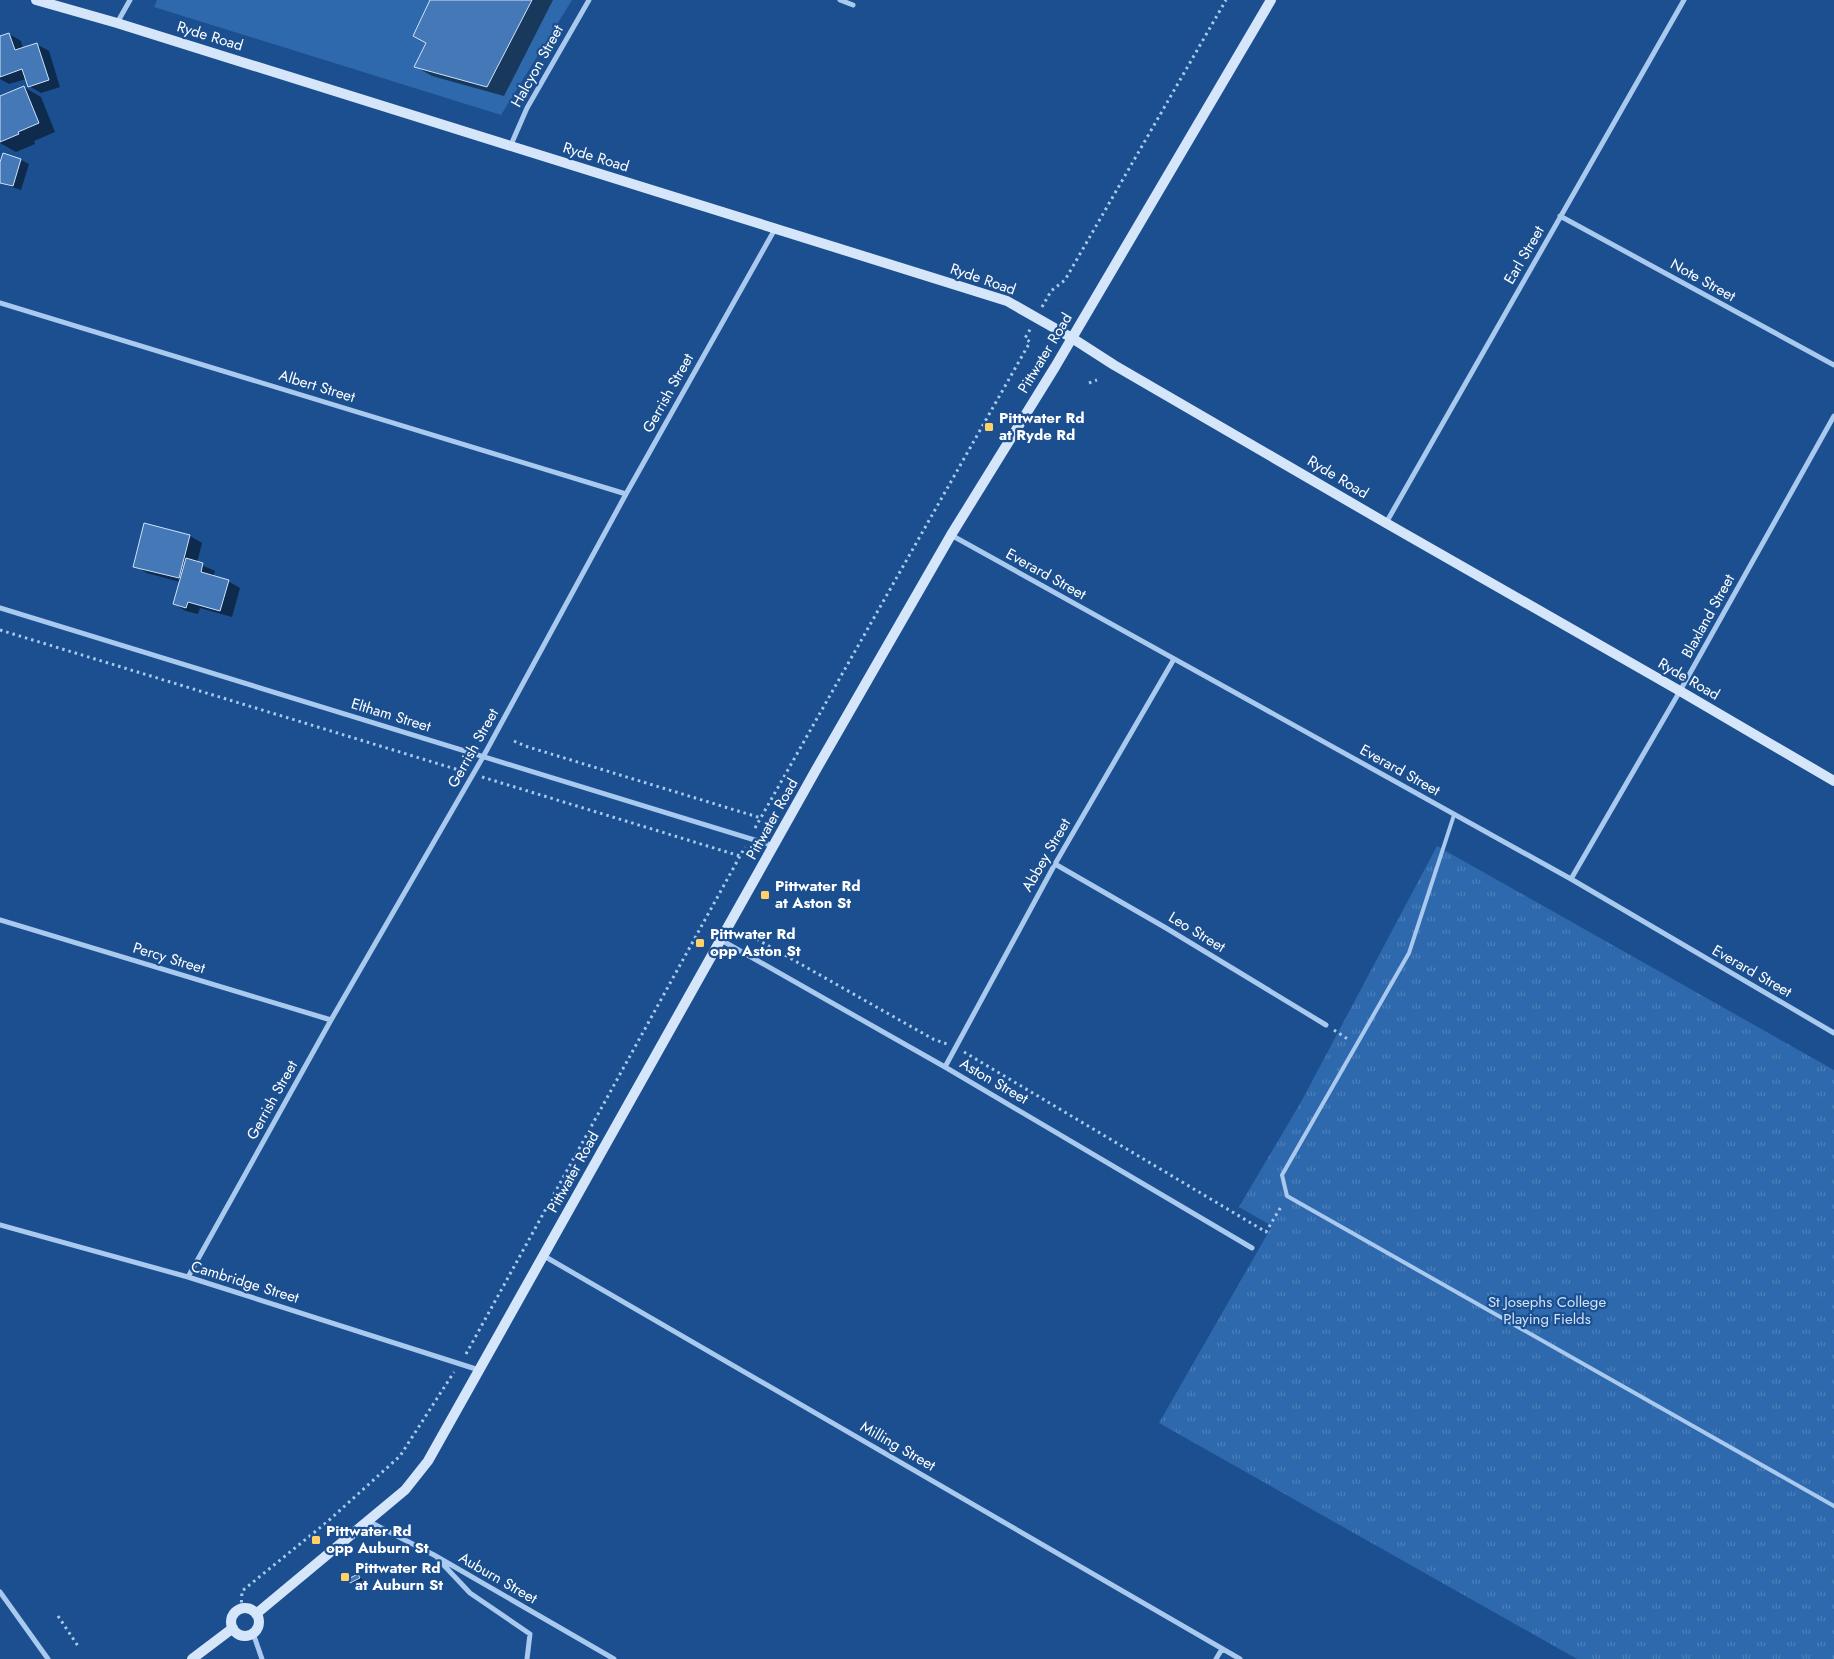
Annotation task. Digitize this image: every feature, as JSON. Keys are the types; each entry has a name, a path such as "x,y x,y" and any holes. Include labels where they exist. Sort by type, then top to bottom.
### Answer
{"main road":[{"name":"Ryde Road","path":"36,0 117,23 1007,301 1386,523 1834,781"},
{"name":"Pittwater Road","path":"256,1614 405,1490 428,1461 950,535 1072,338 1271,0"},
{"path":"241,1609 249,1609 256,1614 259,1623 253,1633 241,1635 233,1628 231,1623 233,1615 241,1609"},
{"path":"192,1659 233,1628"}],"street":[{"path":"117,23 130,0"},
{"name":"Halcyon Street","path":"510,147 527,108 589,0"},
{"path":"840,0 853,5"},
{"name":"Earl Street","path":"1386,523 1684,0"},
{"name":"Note Street","path":"1560,216 1834,365"},
{"name":"Gerrish Street","path":"188,1277 331,1020 483,757 626,494 775,228"},
{"name":"Albert Street","path":"0,302 626,494"},
{"name":"Blaxland Street","path":"1571,879 1680,691 1834,416"},
{"name":"Everard Street","path":"950,535 1571,879 1834,1033"},
{"name":"Eltham Street","path":"0,608 750,837 774,846"},
{"name":"Abbey Street","path":"945,1067 1055,864 1174,659"},
{"name":"Leo Street","path":"1055,864 1166,928 1326,1025"},
{"name":"Percy Street","path":"0,920 331,1020"},
{"name":"Aston Street","path":"720,940 945,1067 1252,1248"},
{"name":"Cambridge Street","path":"0,1225 188,1277 480,1370"},
{"name":"Milling Street","path":"544,1256 1240,1659"},
{"name":"Auburn Street","path":"367,1521 434,1555 614,1659"},
{"path":"434,1555 470,1593 530,1634 528,1659"},
{"path":"0,1592 48,1659"},
{"path":"253,1633 262,1659"},
{"path":"1216,1659 1222,1649"}],"lane":[{"path":"1454,815 1409,953 1282,1175 1287,1196 1834,1506"}],"path":[{"path":"1051,291 1065,280 1226,0"},
{"path":"514,741 760,819 1030,342"},
{"path":"1089,383 1097,380"},
{"path":"0,630 740,856 470,1347"},
{"path":"751,936 933,1039 955,1047 1266,1232 1287,1196"},
{"path":"1326,1025 1356,1045"},
{"path":"241,1609 242,1591 327,1522 400,1456 447,1381"},
{"path":"58,1616 78,1646"}],"green space":[{"path":"157,0 572,0 501,115 154,7"},
{"name":"St Josephs College Playing Fields","path":"1437,846 1834,1070 1834,1659 1577,1659 1159,1423 1272,1226 1239,1207 1301,1102"}],"building":[{"path":"430,0 532,0 487,87 414,67 426,43 413,36"},
{"path":"9,33 15,50 37,43 49,80 28,87 22,69 0,77 0,36"},
{"path":"24,86 39,123 0,142 0,96"},
{"path":"3,153 21,159 13,186 0,183 0,162"},
{"path":"144,523 190,535 179,578 133,567"},
{"path":"186,558 203,563 201,572 229,580 220,611 188,602 186,608 173,604"},
{"path":"358,1574 360,1578 350,1583 348,1579"}],"place":[{"name":"Pittwater Rd at Ryde Rd","path":"989,427"},
{"name":"Pittwater Rd at Aston St","path":"765,895"},
{"name":"Pittwater Rd opp Aston St","path":"700,943"},
{"name":"Pittwater Rd opp Auburn St","path":"316,1540"},
{"name":"Pittwater Rd at Auburn St","path":"345,1577"}]}
